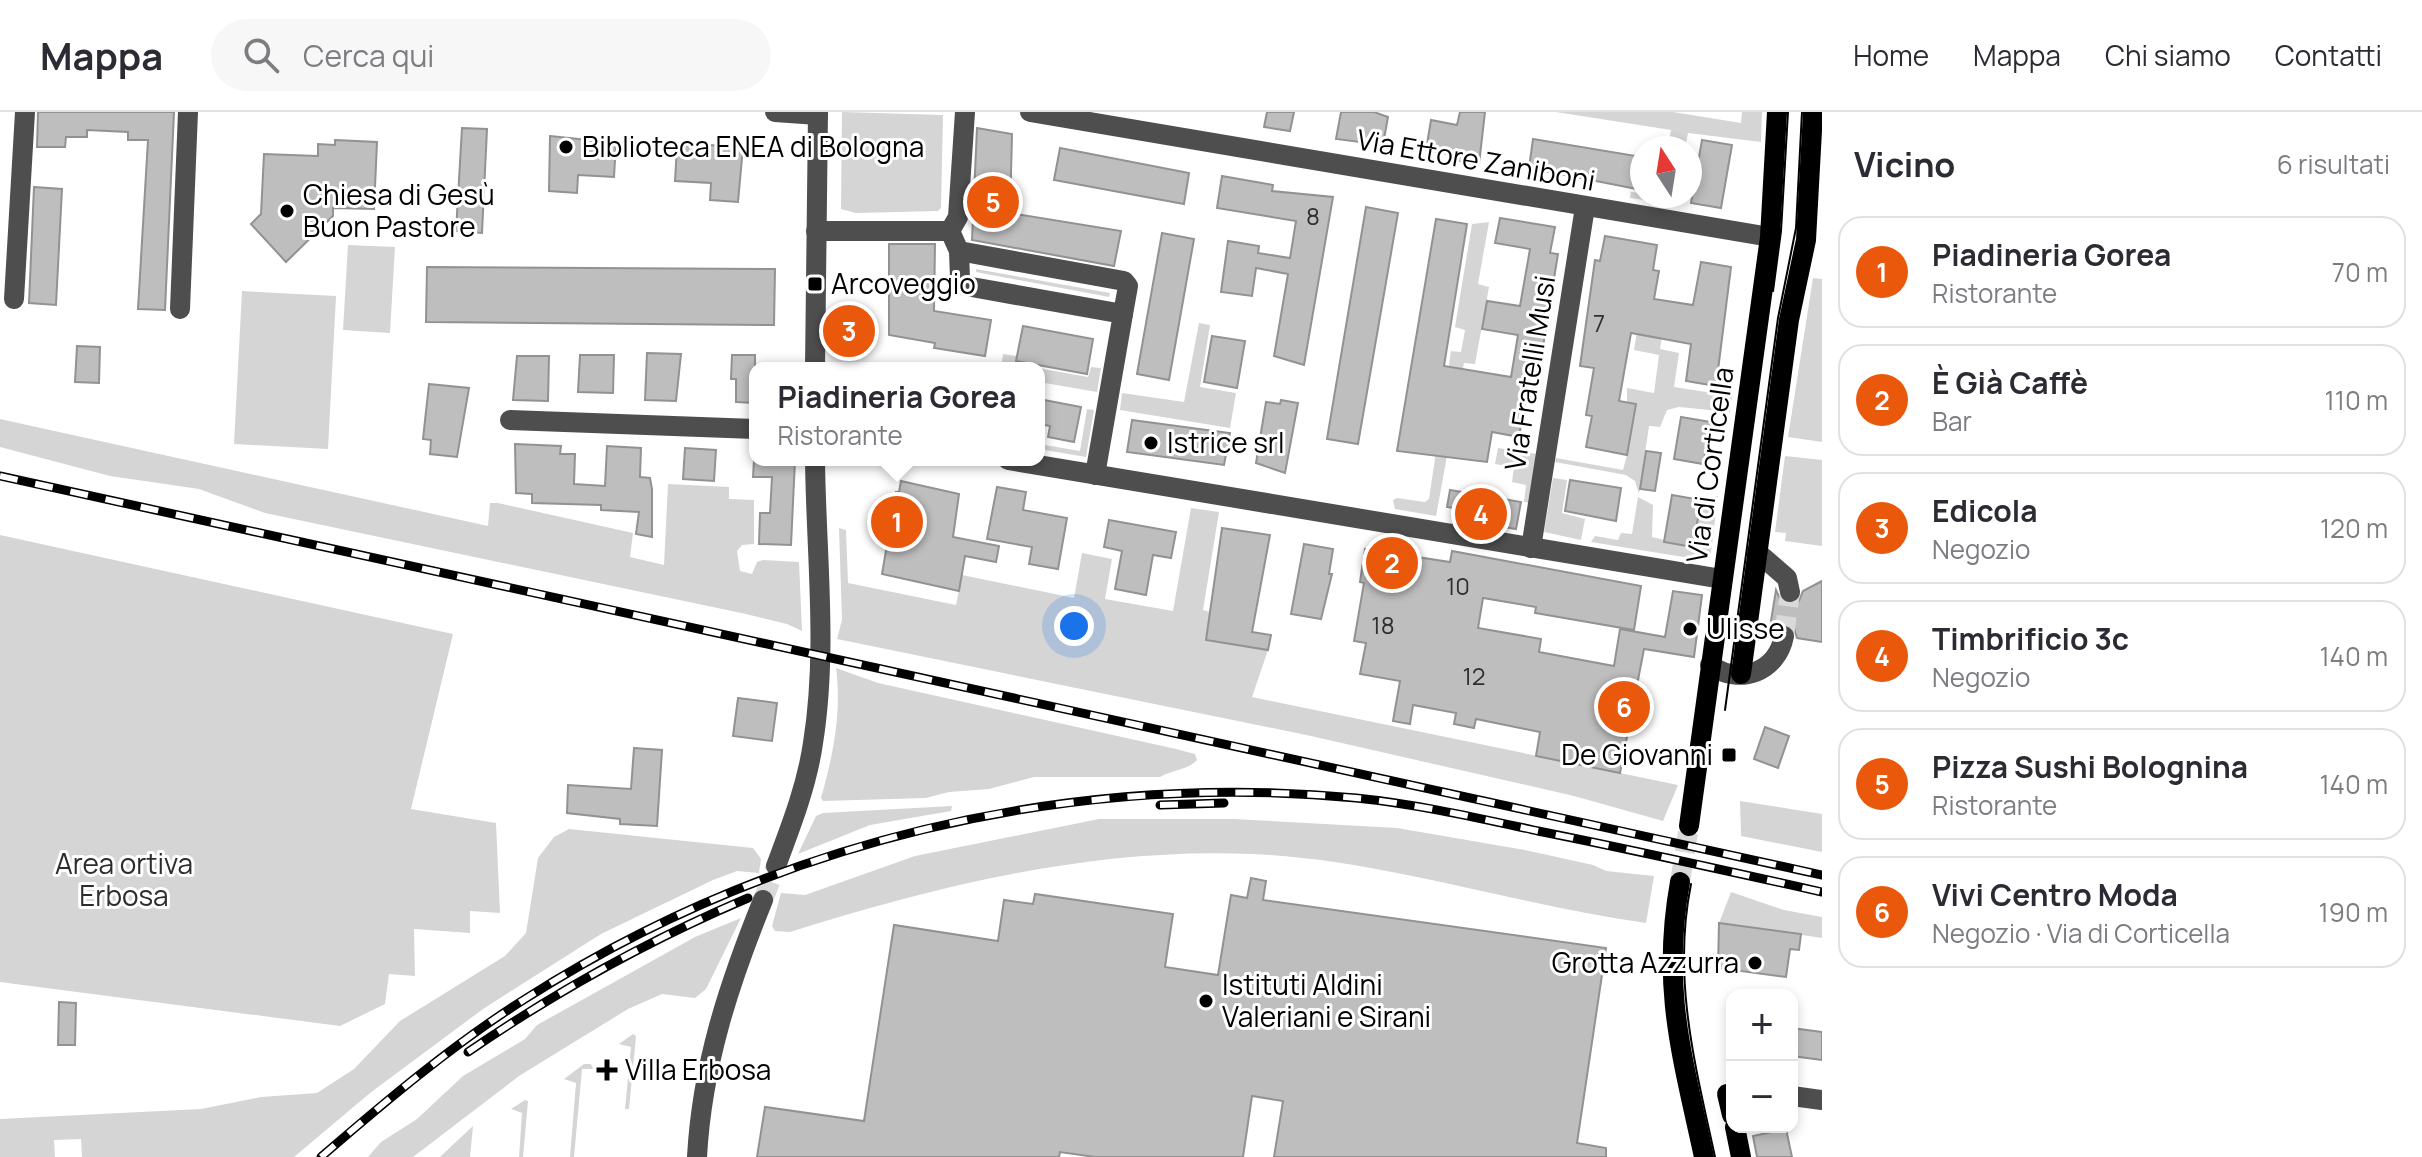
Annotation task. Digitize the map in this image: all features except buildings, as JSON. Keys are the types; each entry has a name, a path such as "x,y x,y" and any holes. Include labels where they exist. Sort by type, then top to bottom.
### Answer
{"main road":[{"name":"Via di Corticella","path":"1689,826 1770,237 1777,112"},
{"name":"Via di Corticella","path":"1741,674 1791,306 1807,229 1813,112"},
{"path":"1722,579 1743,576 1756,558"},
{"path":"1680,882 1671,940 1671,988 1704,1157"},
{"path":"1736,1133 1741,1157"}],"street":[{"path":"14,299 25,112"},
{"path":"180,309 188,112"},
{"path":"775,112 818,113 815,362"},
{"path":"950,231 958,217 965,112"},
{"name":"Via Ettore Zaniboni","path":"1030,112 1770,237"},
{"name":"Via Fratelli Musi","path":"1531,548 1585,207"},
{"path":"816,231 950,231"},
{"path":"950,231 959,251 960,279 966,286 1123,314"},
{"path":"959,251 1124,281 1128,286 1095,475"},
{"path":"510,420 749,429"},
{"path":"776,866 802,792 816,726 820,649 815,466"},
{"path":"1043,466 1722,579"},
{"path":"1756,558 1787,578 1790,592"},
{"path":"1710,665 1722,674 1741,674 1769,668 1775,662 1784,636"},
{"path":"697,1157 704,1085 715,1031 763,900"},
{"path":"1798,1097 1822,1100"}],"green space":[{"path":"842,112 943,115 941,208 938,211 856,213 841,209"},
{"path":"1556,112 1673,112 1741,123 1742,112 1762,112 1761,142 1688,133 1687,136 1670,136 1671,130"},
{"path":"1489,222 1478,284 1489,287 1475,364 1464,363 1436,516 1395,509 1393,500 1397,498 1425,502 1429,499 1451,351 1461,352 1465,330 1455,327 1472,224"},
{"path":"348,245 395,247 390,333 343,330"},
{"path":"976,269 1110,293 1109,297 976,272"},
{"path":"1813,278 1822,279 1822,442 1788,437"},
{"path":"242,291 336,296 328,449 234,444"},
{"path":"1199,323 1210,325 1200,387 1236,393 1230,428 1120,410 1122,393 1184,402"},
{"path":"1638,325 1662,337 1660,349 1679,353 1674,387 1732,396 1730,412 1679,407 1667,410 1660,427 1649,426 1639,494 1635,481 1626,475 1555,462 1556,458 1623,470 1627,455 1627,388 1654,393 1659,355 1634,350"},
{"path":"1003,354 1017,356 1016,362 1002,362"},
{"path":"1091,367 1101,368 1097,392 1045,383 1045,369 1088,377"},
{"path":"1087,409 1094,410 1086,457 1045,450 1045,445 1080,451"},
{"path":"0,419 488,526 490,503 498,503 633,533 630,557 664,565 668,484 729,487 729,499 754,500 754,544 742,545 737,551 740,571 752,574 757,562 763,560 799,562 802,631 746,614 265,513 199,489 110,476 0,447"},
{"path":"1498,448 1537,454 1529,503 1524,502 1526,485 1512,482 1514,467 1495,464"},
{"path":"1785,456 1822,460 1822,546 1785,541 1786,533 1775,532"},
{"path":"1553,478 1567,480 1562,513 1585,519 1581,540 1544,532"},
{"path":"1718,496 1711,553 1702,560 1591,542 1595,536 1618,540 1621,533 1632,534 1638,497 1653,505 1652,537 1693,547 1701,500"},
{"path":"1191,508 1219,512 1203,610 1210,612 1206,640 1268,650 1252,697 1678,785 1663,821 1574,796 1311,736 837,639 842,620 839,528 846,530 848,583 956,605 962,575 1074,598 1082,553 1112,559 1105,599 1173,611"},
{"name":"Area ortiva Erbosa","path":"0,535 453,634 411,809 496,823 500,913 470,911 470,933 414,929 415,976 389,974 385,1004 340,1026 0,982"},
{"path":"836,668 878,683 1176,749 1195,754 1197,760 1160,777 1034,777 989,789 949,792 926,798 823,801 821,798 833,750 837,717"},
{"path":"1740,801 1822,814 1822,852 1741,836"},
{"path":"952,806 951,811 870,825 798,854 816,816 823,813"},
{"path":"1099,819 1234,819 1397,828 1525,850 1593,865 1606,871 1654,876 1646,923 1352,865 1253,854 1194,853 1076,863 1018,873 903,899 790,932 775,931 772,926 781,893 805,895 915,856"},
{"path":"569,829 753,848 761,859 759,873 737,871 713,880 601,934 483,1009 370,1093 294,1157 82,1157 81,1139 54,1140 55,1157 0,1157 0,1119 201,1109 261,1097 317,1093 354,1069 400,1021 505,956 526,933 538,858 554,837"},
{"path":"1731,892 1784,910 1822,917 1822,938 1719,923"},
{"path":"741,918 706,989 695,998 662,994 628,1009 519,1076 413,1157 368,1157 381,1142 417,1119 463,1076 525,1039 537,1025 695,937"},
{"path":"633,1034 636,1036 629,1109 625,1109 631,1047 619,1044"},
{"path":"584,1064 591,1064 593,1069 582,1069 574,1157 570,1157 576,1083 564,1079"},
{"path":"528,1101 523,1157 519,1157 522,1113 511,1109"},
{"path":"473,1126 470,1157 440,1157"}],"tunnel":[{"path":"1784,636 1790,592"},
{"path":"1680,882 1689,826"},
{"path":"763,900 776,866"}],"tram line":[{"path":"1773,291 1781,231 1788,112"},
{"path":"1725,710 1778,318 1796,228 1802,112"},
{"path":"1691,884 1684,953 1685,987 1688,1021 1715,1157"}],"railway":[{"path":"0,476 1822,875"},
{"path":"321,1157 471,1035 619,944 718,898 819,859 924,830 1030,808 1138,796 1247,792 1356,798 1470,816 1822,892"},
{"path":"1160,805 1224,803"},
{"path":"468,1052 604,968 748,898"}],"place":[{"name":"Biblioteca ENEA di Bologna","path":"566,147"},
{"name":"Pizza Sushi Bolognina","path":"993,202"},
{"name":"Chiesa di Gesù Buon Pastore","path":"287,211"},
{"name":"Arcoveggio","path":"815,284"},
{"name":"Edicola","path":"849,331"},
{"name":"Istrice srl","path":"1151,443"},
{"name":"Timbrificio 3c","path":"1481,514"},
{"name":"Piadineria Gorea","path":"897,522"},
{"name":"È Già Caffè","path":"1392,563"},
{"name":"Ulisse","path":"1690,629"},
{"name":"Vivi Centro Moda","path":"1624,707"},
{"name":"De Giovanni","path":"1729,755"},
{"name":"Grotta Azzurra","path":"1755,963"},
{"name":"Istituti Aldini Valeriani e Sirani","path":"1206,1001"},
{"name":"Villa Erbosa","path":"607,1070"}]}
